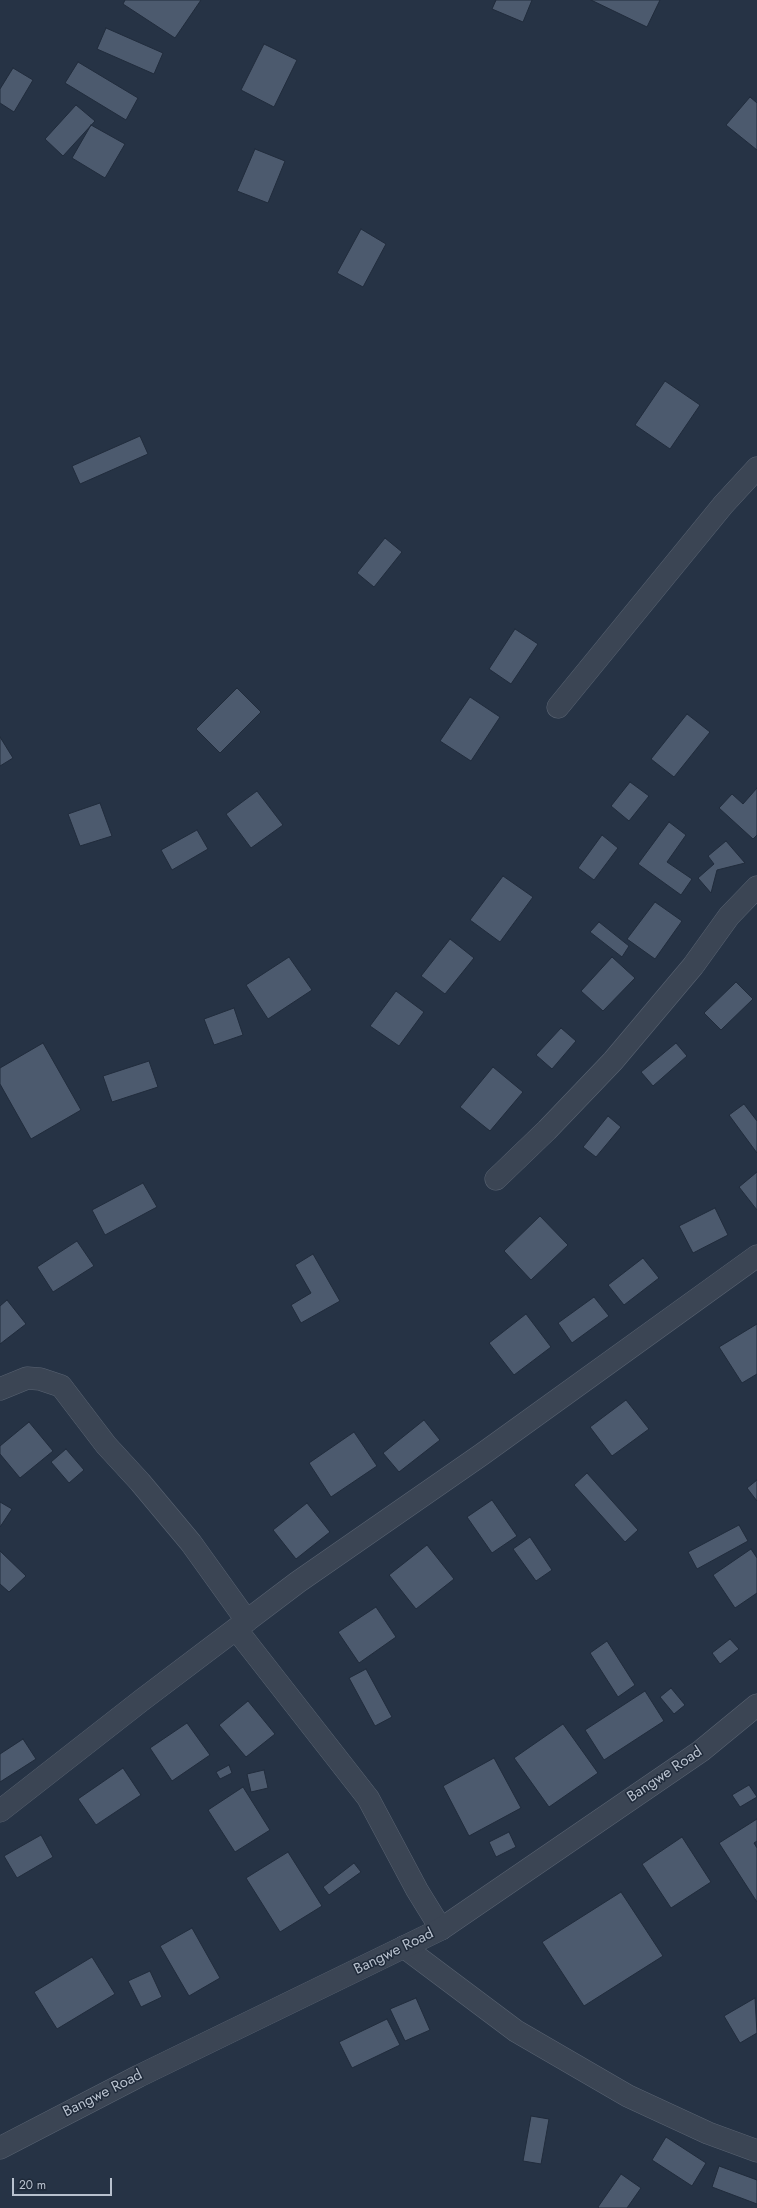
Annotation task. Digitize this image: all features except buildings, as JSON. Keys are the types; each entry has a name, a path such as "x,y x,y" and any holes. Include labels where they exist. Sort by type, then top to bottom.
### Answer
{"street":[{"path":"558,707 723,505 757,468"},
{"path":"496,1179 547,1130 613,1060 693,966 729,916 757,887"},
{"path":"0,1811 242,1625 757,1256"},
{"path":"0,1389 27,1378 40,1379 61,1386 106,1445 140,1482 191,1543 242,1625 368,1798 417,1890 441,1929"},
{"name":"Bangwe Road","path":"0,2148 139,2076 441,1929 701,1751 757,1705"},
{"path":"404,1947 522,2035 628,2096 708,2133 757,2151"}]}
